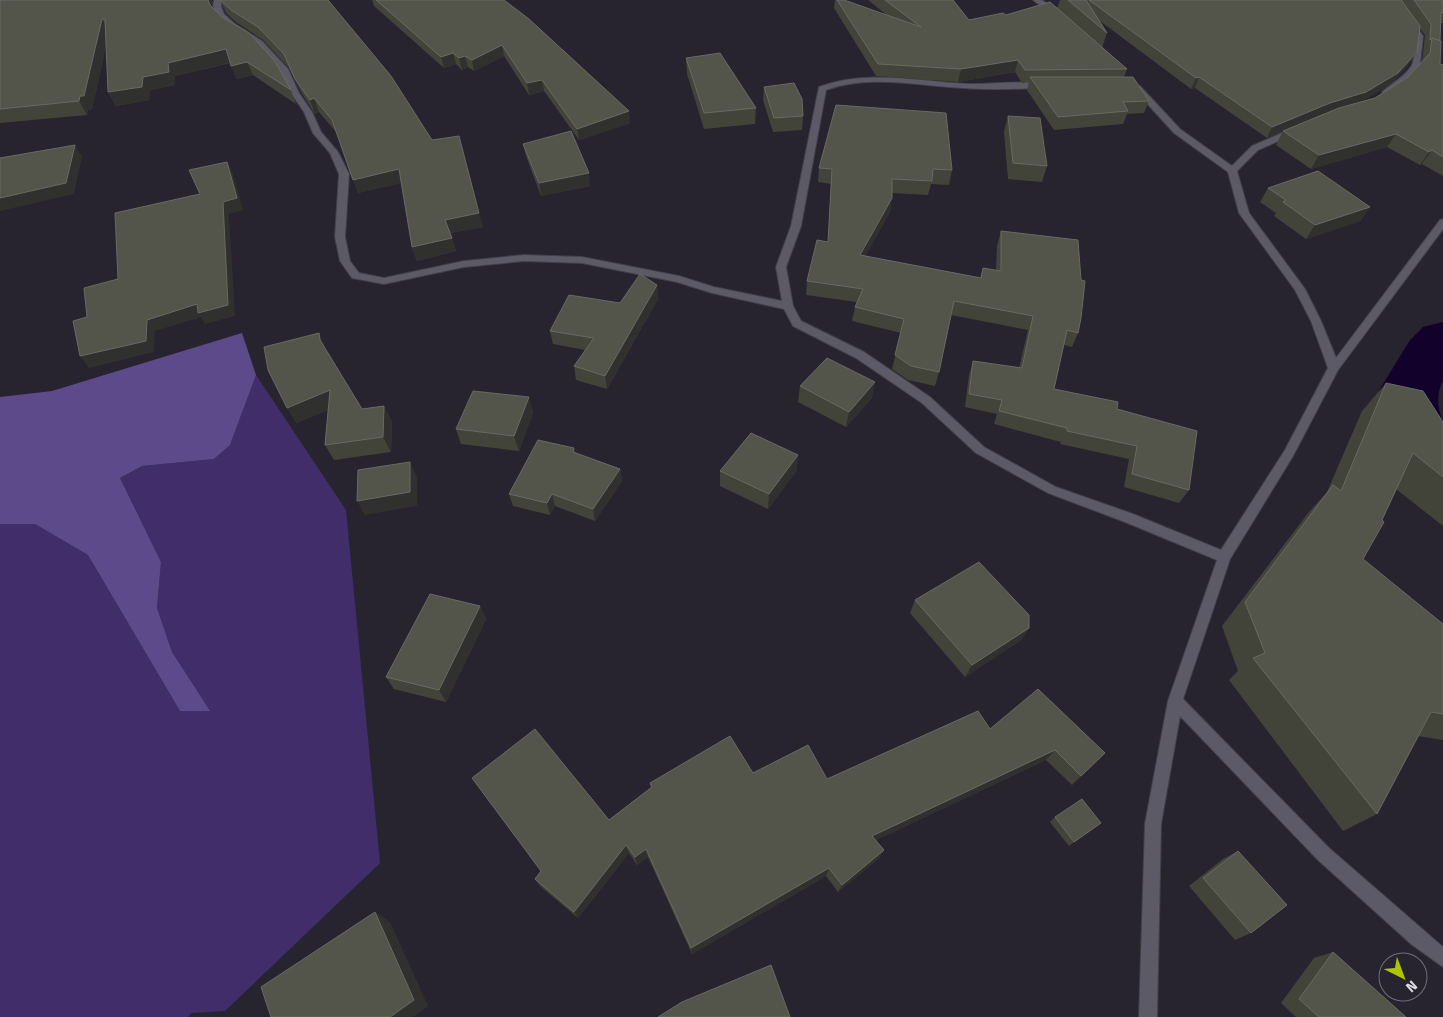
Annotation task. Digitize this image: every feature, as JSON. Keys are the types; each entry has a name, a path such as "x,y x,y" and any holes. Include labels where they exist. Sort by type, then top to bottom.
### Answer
{"street":[{"path":"218,0 217,6 221,16 232,26 259,43 275,58 285,71 295,93 308,112 317,133 334,152 344,174 340,237 345,261 356,276 384,281 464,264 524,258 582,260 679,279 712,290 788,306"},
{"path":"1037,0 1063,19"},
{"path":"1379,97 1395,87 1416,65 1420,36 1394,0"},
{"path":"1055,86 965,86 896,81 860,81 834,83 822,89 796,226 781,267 788,306 797,323 860,355 926,400 980,450 1052,490 1224,557"},
{"path":"1129,83 1177,131 1232,171 1244,213 1300,289 1316,321 1334,368"},
{"path":"1232,171 1255,148 1300,129"},
{"path":"1148,1017 1153,824 1175,701 1224,557 1289,453 1334,368 1443,222"},
{"path":"1175,701 1288,820 1357,885 1427,947 1443,958"}],"shaded area":[{"path":"242,333 256,375 230,445 214,459 142,466 120,478 161,562 157,608 172,652 210,711 180,711 88,555 35,524 0,524 0,397 52,391"},
{"path":"256,375 346,510 380,863 225,1011 191,1013 188,1017 0,1017 0,524 35,524 88,555 180,711 209,711 172,652 157,608 161,562 120,478 142,466 214,459 230,445"}],"building":[{"path":"0,0 208,0 210,5 222,17 249,33 274,60 291,90 247,62 231,66 226,49 168,63 169,72 143,77 142,87 108,92 105,19 102,19 84,96 80,96 79,101 0,109"},
{"path":"220,0 328,0 391,76 432,140 459,136 479,213 445,220 452,238 412,247 399,169 353,180 332,120 314,98 310,100 295,79 284,54 258,27 231,10"},
{"path":"376,0 504,0 529,19 629,111 577,129 542,80 527,83 502,45 472,60 465,56 459,58 453,53 441,57"},
{"path":"837,0 844,0 921,27 885,0 953,0 969,20 1003,13 1006,15 1050,2 1127,69 1025,70 1018,60 961,69 878,64"},
{"path":"1068,0 1086,0 1107,33"},
{"path":"1089,0 1401,0 1420,26 1417,52 1398,73 1366,92 1330,103 1272,127 1199,77 1196,78"},
{"path":"1414,0 1443,0 1440,41 1432,38 1430,40 1431,24"},
{"path":"1432,38 1441,41 1440,64 1443,65 1443,157 1432,150 1429,152 1396,134 1319,155 1283,131 1339,108 1375,98 1408,77 1430,53"},
{"path":"720,53 756,108 704,113 686,58"},
{"path":"1030,77 1133,77 1149,101 1123,102 1128,111 1058,117"},
{"path":"794,83 802,99 803,116 774,118 764,87"},
{"path":"836,105 946,113 952,170 933,169 932,181 892,179 892,198 860,255 981,278 983,268 1001,271 1001,231 1078,240 1081,280 1085,281 1081,318 1078,333 1067,330 1054,389 1118,402 1117,409 1197,431 1189,490 1132,474 1137,446 1067,431 1067,428 999,411 1002,400 969,394 973,361 1022,368 1033,316 954,301 939,372 911,366 895,355 904,319 855,307 863,289 807,281 817,240 828,242 832,169 819,168"},
{"path":"1008,116 1040,118 1047,166 1013,163"},
{"path":"571,131 589,173 539,183 523,144"},
{"path":"75,145 66,183 0,198 0,158"},
{"path":"227,162 237,198 223,202 228,305 198,313 197,304 147,320 146,341 80,356 73,321 87,317 84,288 118,279 115,213 200,194 189,170"},
{"path":"1318,171 1370,207 1315,225 1283,202 1286,200 1268,188"},
{"path":"640,274 657,285 605,376 574,366 594,338 550,331 569,295 620,303"},
{"path":"319,333 320,340 362,409 384,406 383,437 325,445 330,390 287,408 268,370 264,347"},
{"path":"827,358 875,382 849,412 800,386"},
{"path":"1386,383 1423,391 1443,422 1443,477 1413,453 1382,520 1384,522 1363,559 1443,624 1443,714 1431,712 1377,814 1253,658 1265,653 1245,602 1333,485 1341,491"},
{"path":"473,391 529,397 514,436 456,429"},
{"path":"751,433 798,455 769,494 720,471"},
{"path":"538,440 574,448 573,452 620,469 593,509 552,494 547,503 509,494"},
{"path":"410,462 410,492 357,501 358,470"},
{"path":"979,562 1029,615 1029,628 972,665 915,600"},
{"path":"430,594 480,606 439,690 386,677"},
{"path":"1038,689 1105,753 1081,776 1055,750 872,836 884,850 842,885 829,868 691,948 646,849 635,857 626,845 574,912 535,879 541,871 472,778 535,729 609,820 652,787 650,783 730,736 753,773 808,745 827,779 978,711 990,729"},
{"path":"1082,799 1101,823 1074,842 1055,817"},
{"path":"1238,851 1287,905 1251,933 1203,878"},
{"path":"375,912 414,1000 390,1017 271,1017 261,987"},
{"path":"1333,952 1378,992 1378,1002 1389,1002 1406,1017 1319,1017 1299,999"},
{"path":"771,965 790,1017 658,1017 682,1002"}],"waterway":[{"path":"1443,341 1430,354 1409,389 1409,412 1423,443 1443,457"}]}
